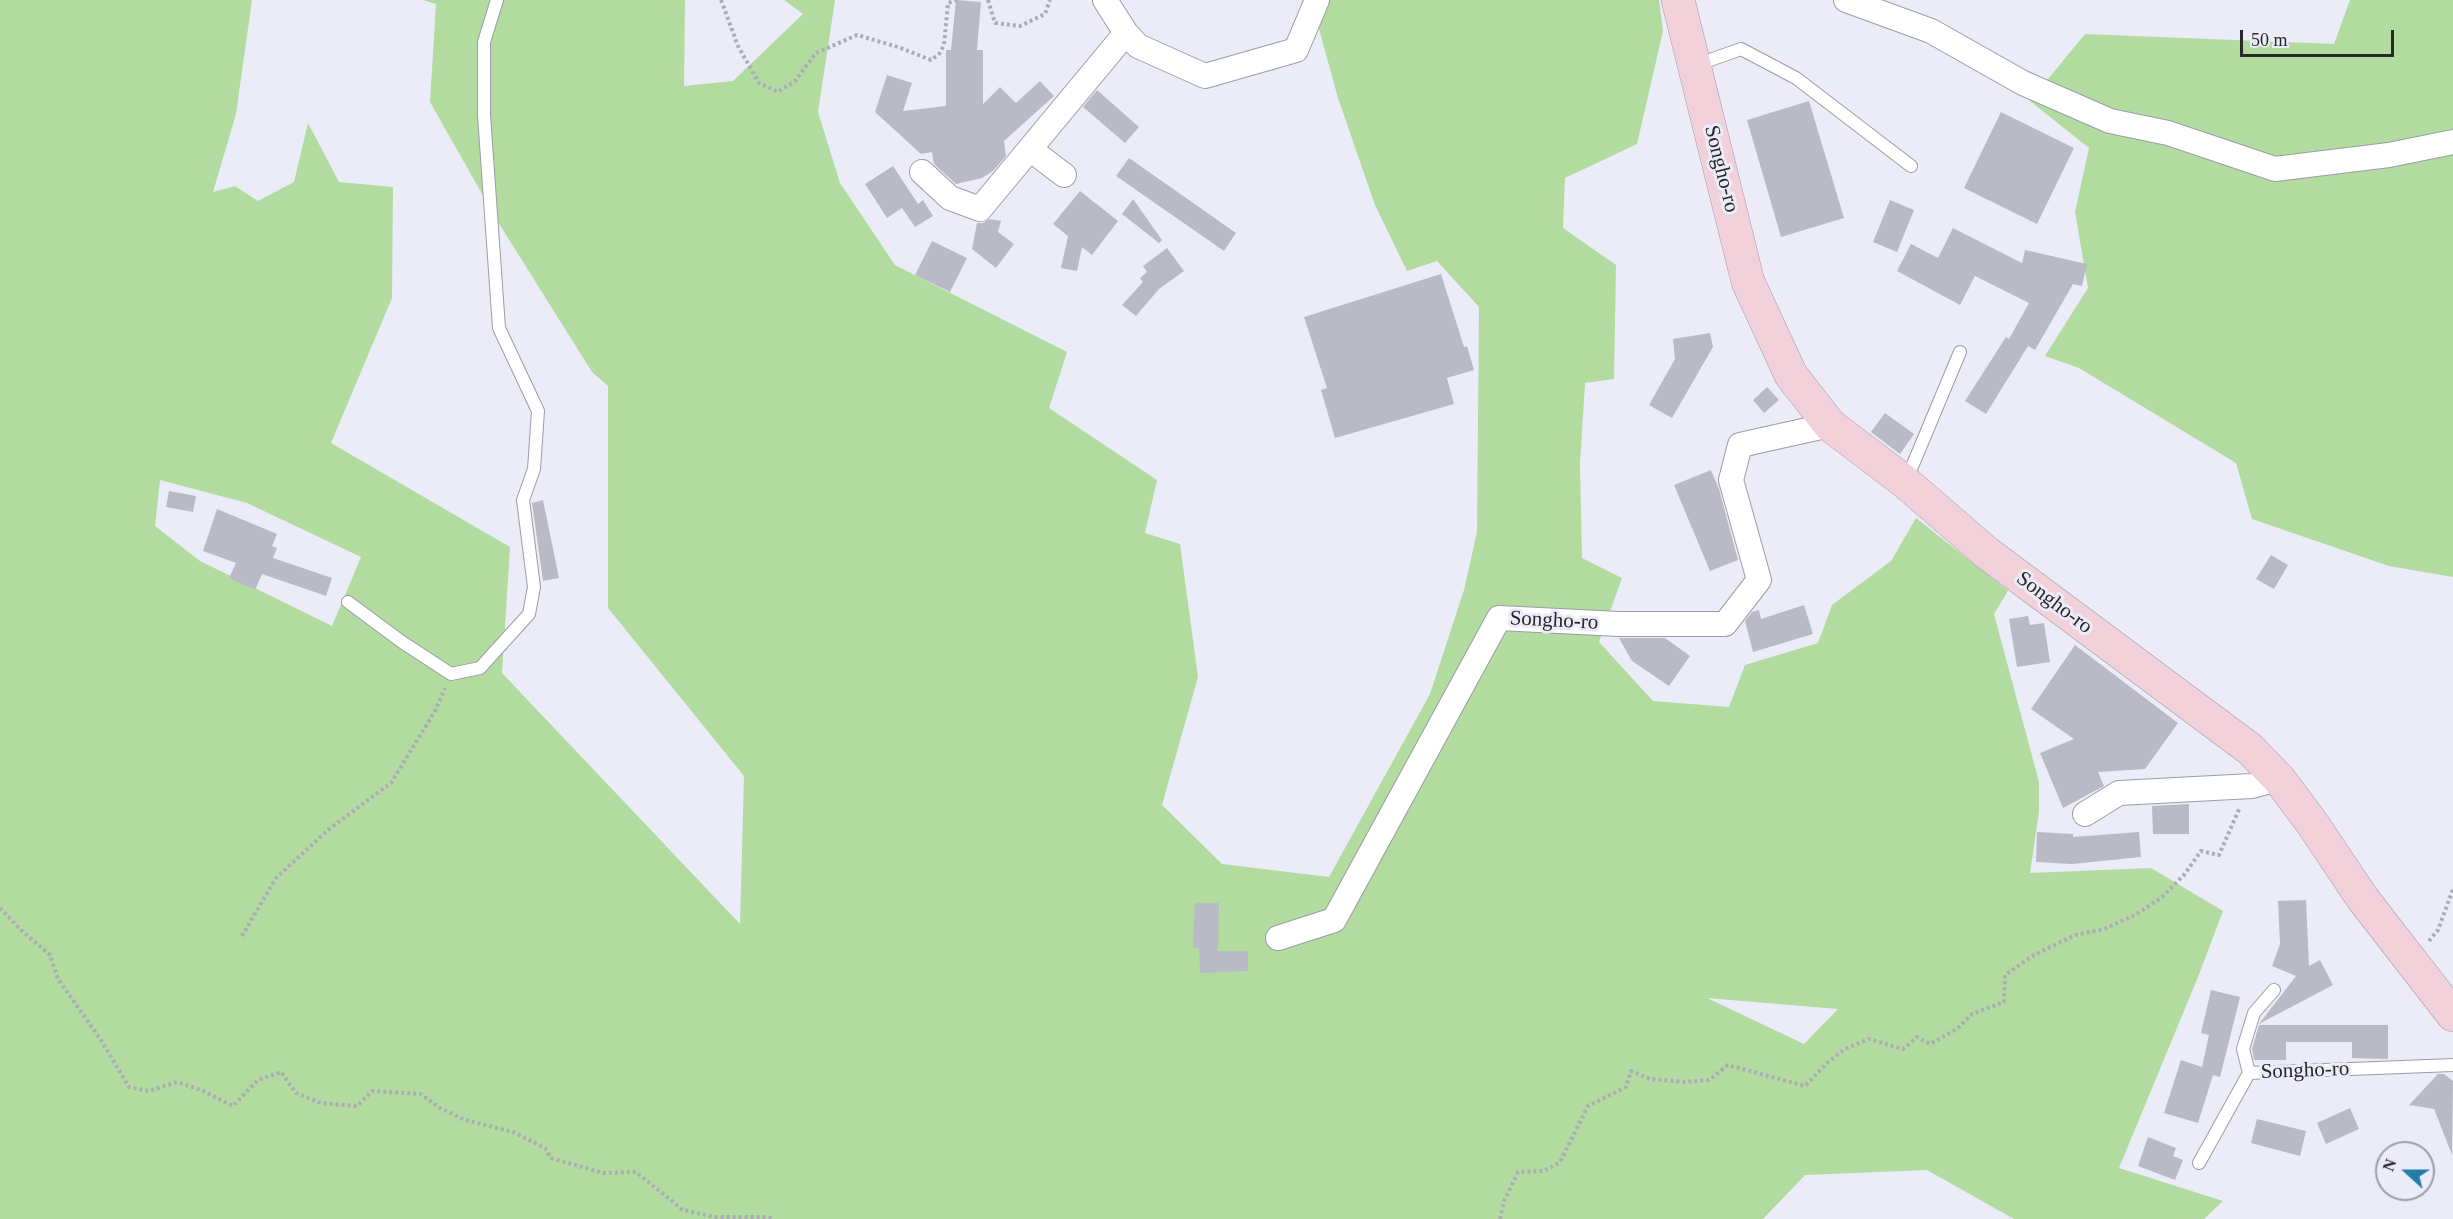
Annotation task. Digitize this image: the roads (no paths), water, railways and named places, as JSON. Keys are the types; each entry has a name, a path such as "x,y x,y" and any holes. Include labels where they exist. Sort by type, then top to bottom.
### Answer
{"main road":[{"name":"Songho-ro","path":"1679,0 1749,282 1791,375 1830,425 1905,482 1987,553 2250,749 2266,783 2312,823 2363,899 2453,1015"}],"street":[{"path":"1105,0 1126,33 1138,46 1205,76 1296,50 1317,0"},
{"path":"1846,0 1931,31 2022,82 2110,121 2168,133 2276,169 2389,154 2453,142"},
{"path":"922,172 950,198 980,209 1126,33"},
{"path":"1031,150 1064,176"},
{"name":"Songho-ro","path":"1278,938 1334,920 1498,618 1619,624 1725,624 1759,580 1731,480 1740,445 1830,425"},
{"path":"2085,814 2119,793 2266,783"}],"lane":[{"path":"348,602 402,642 451,674 480,668 529,614 534,587 523,500 534,469 538,411 499,328 494,282 484,115 483,42 497,0"},
{"path":"1695,66 1741,49 1796,78 1911,166"},
{"path":"1905,482 1960,352"},
{"name":"Songho-ro","path":"2274,990 2254,1013 2243,1049 2249,1073 2453,1065"},
{"path":"2199,1163 2249,1073"}]}
